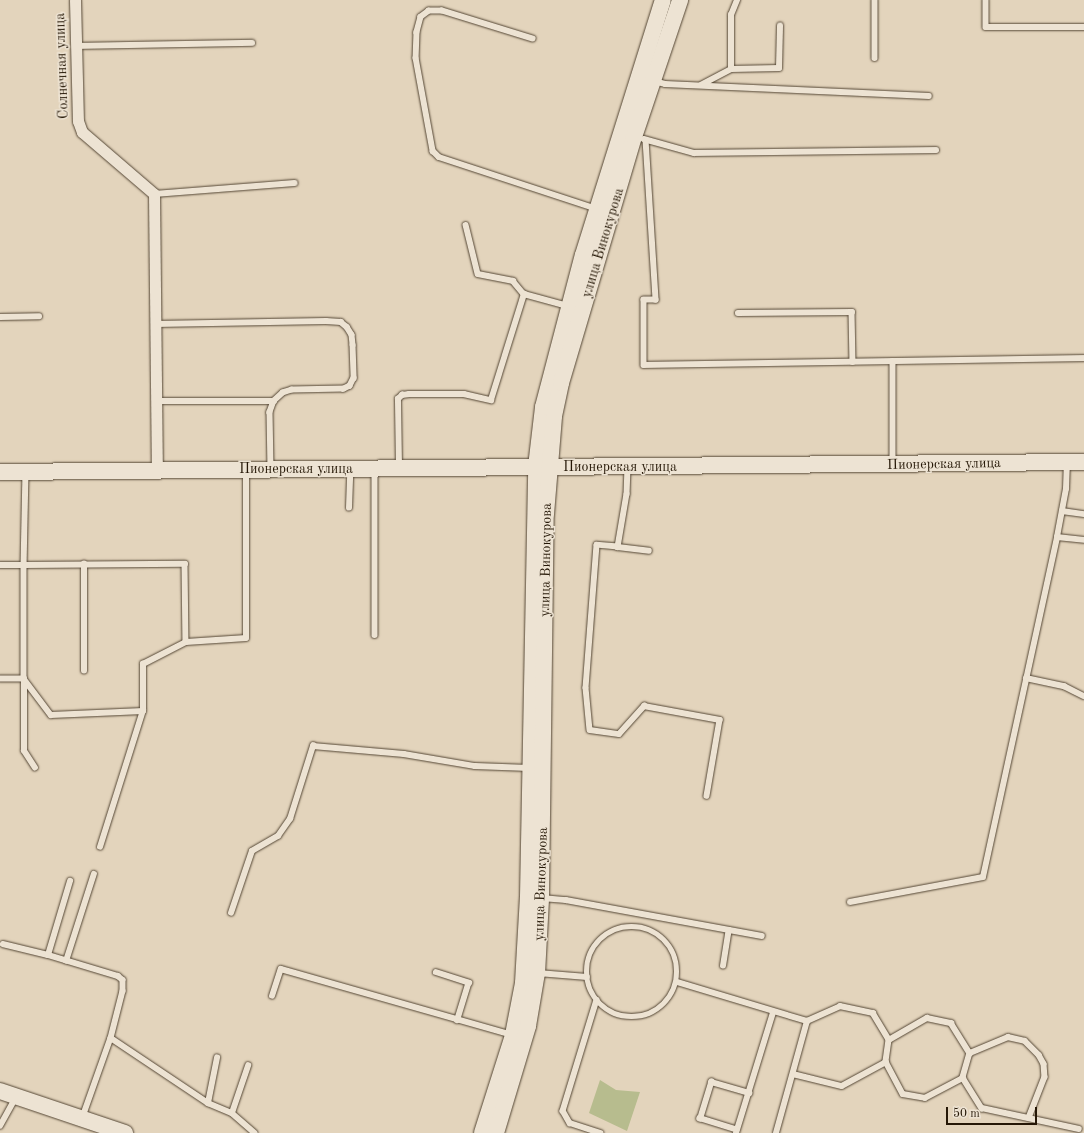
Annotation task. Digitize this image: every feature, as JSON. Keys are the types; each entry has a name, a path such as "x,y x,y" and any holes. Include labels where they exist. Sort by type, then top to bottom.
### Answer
{"main road":[{"name":"улица Винокурова","path":"496,1133 528,1026 537,973 534,898 542,467 547,386 568,306 597,209 633,136 637,76 662,0"},
{"name":"улица Винокурова","path":"542,467 561,383 633,136 680,0"},
{"name":"Пионерская улица","path":"0,472 893,465 1084,462"},
{"name":"улица Винокурова","path":"482,1133 513,1035 523,983 534,898"},
{"path":"0,1091 125,1133"}],"street":[{"name":"Солнечная улица","path":"76,0 78,121 82,132 154,194"},
{"path":"154,194 157,470"}],"lane":[{"path":"731,69 731,15 737,0"},
{"path":"875,0 875,58"},
{"path":"986,0 986,27 1084,27"},
{"path":"533,39 442,11 429,11 421,18 417,32 416,58 433,151 439,157 597,209"},
{"path":"700,85 731,69 780,68 780,26"},
{"path":"76,46 252,43"},
{"path":"637,76 665,84 929,96"},
{"path":"936,150 694,153 633,136 656,300 644,300 644,365 1084,358"},
{"path":"154,194 295,183"},
{"path":"466,225 478,274 513,281 524,294 568,306"},
{"path":"400,468 398,399 402,394 464,394 492,400 524,294"},
{"path":"738,313 852,312 853,362"},
{"path":"0,317 39,316"},
{"path":"155,324 326,321 341,322 347,327 352,335 353,345 354,378 350,386 344,389 292,390 283,393 274,401 270,412 272,470"},
{"path":"893,361 893,465"},
{"path":"156,401 274,401"},
{"path":"850,902 983,877 1062,511 1067,462"},
{"path":"618,548 627,494 628,467"},
{"path":"349,508 350,469"},
{"path":"375,469 375,635"},
{"path":"100,848 143,711 143,664 186,642 246,638 246,470"},
{"path":"26,471 24,565 24,751 35,768"},
{"path":"1062,511 1084,514"},
{"path":"1056,537 1084,540"},
{"path":"649,551 597,545 586,688 590,730 619,734 644,706 720,720 707,796"},
{"path":"84,564 84,671"},
{"path":"0,565 185,564 186,642"},
{"path":"1026,678 1064,686 1084,696"},
{"path":"0,679 24,679"},
{"path":"24,679 51,715 143,711"},
{"path":"230,913 252,852 278,836 290,819 313,746 404,754 475,766 537,768"},
{"path":"66,961 94,874"},
{"path":"48,955 70,881"},
{"path":"534,898 566,900 762,936"},
{"path":"630,927 649,930 670,947 677,964 677,982 665,1004 643,1017 617,1015 597,1000 587,976 589,958 598,942 613,932 630,927"},
{"path":"723,966 729,930"},
{"path":"3,944 48,955 118,976 123,980 123,991 111,1038 83,1119"},
{"path":"272,996 281,969 513,1035"},
{"path":"436,972 469,983 458,1020"},
{"path":"537,973 587,976"},
{"path":"677,982 773,1013 807,1021 840,1006 873,1013 889,1040 886,1062 903,1094 925,1098 963,1078 970,1053 951,1023 927,1018 889,1040"},
{"path":"597,1000 563,1111 570,1123 600,1133"},
{"path":"749,1093 711,1082 700,1119 737,1132 749,1093 773,1013"},
{"path":"776,1133 807,1021"},
{"path":"970,1053 1008,1037 1025,1041 1039,1055 1044,1064 1045,1077 1029,1118"},
{"path":"111,1038 208,1103 232,1114 255,1133"},
{"path":"208,1103 217,1058"},
{"path":"793,1074 842,1086 886,1062"},
{"path":"232,1114 248,1066"},
{"path":"963,1078 982,1108 1079,1129"},
{"path":"0,1126 16,1097"}],"green space":[{"path":"600,1080 616,1090 640,1092 627,1131 589,1113"}]}
